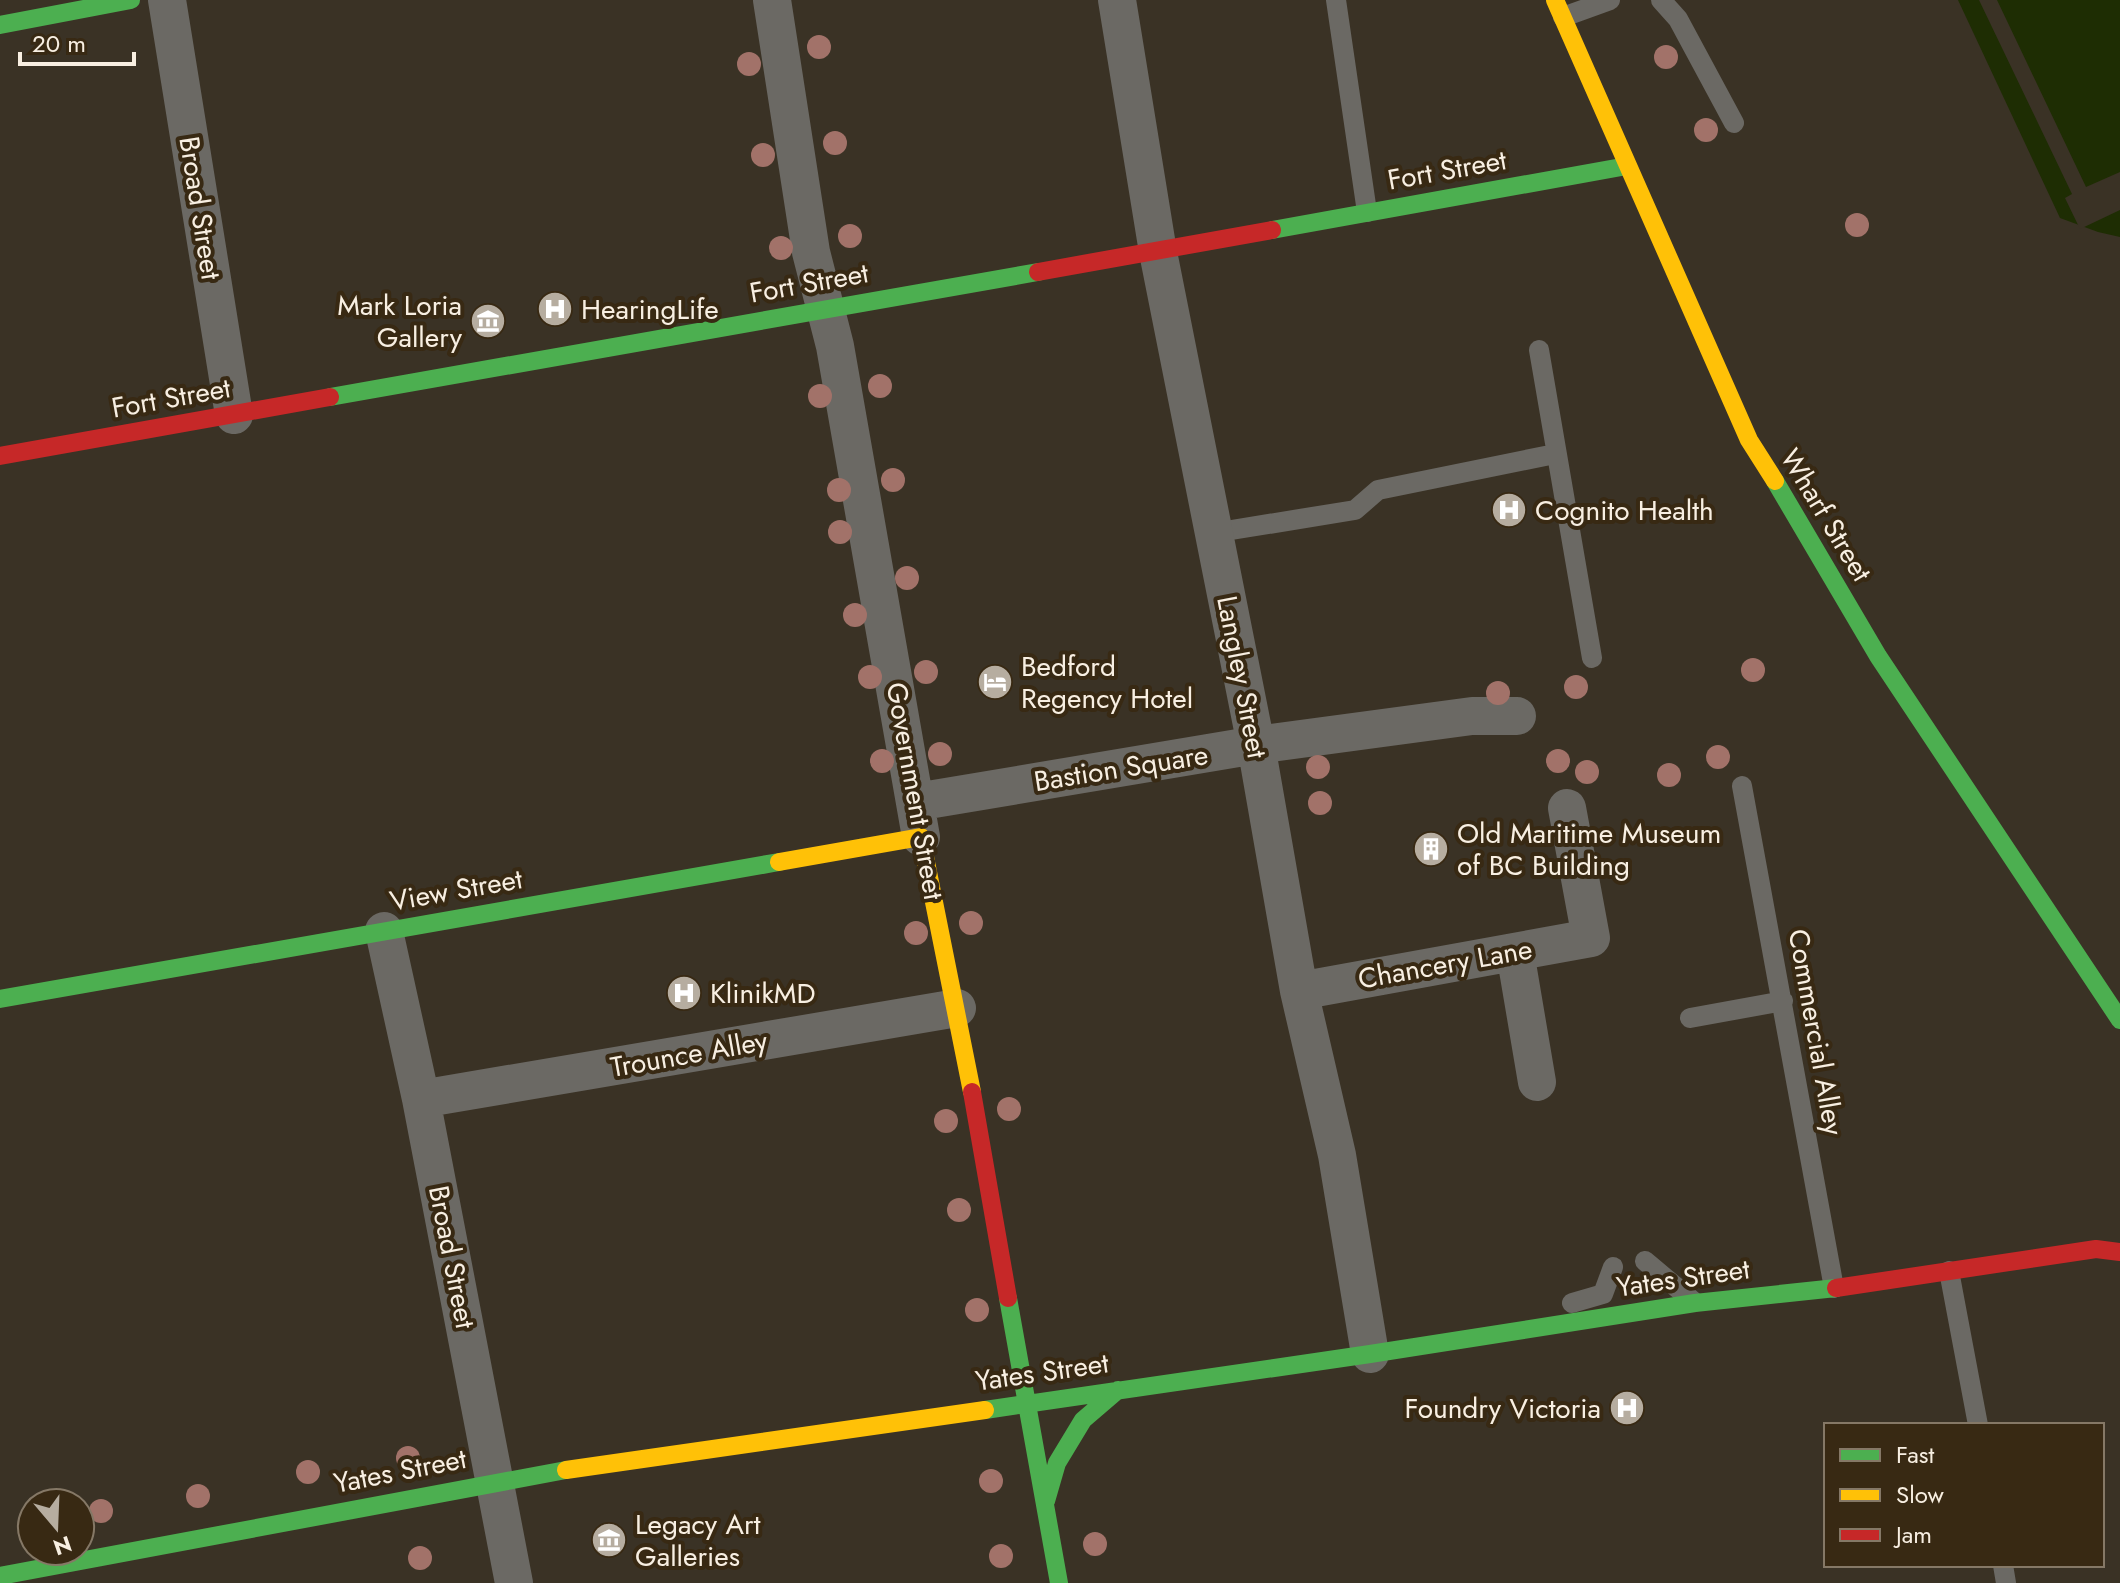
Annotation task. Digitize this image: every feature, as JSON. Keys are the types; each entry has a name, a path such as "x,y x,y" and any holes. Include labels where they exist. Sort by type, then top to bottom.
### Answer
{"main road":[{"path":"0,25 131,0"},
{"name":"Wharf Street","path":"1559,9 1757,453 1878,656 2120,1020"},
{"name":"Fort Street","path":"0,456 1627,166"},
{"name":"View Street","path":"0,999 384,931 919,819"},
{"name":"Government Street","path":"919,819 957,1008 1059,1583"},
{"name":"Yates Street","path":"2096,1249 2120,1237"},
{"name":"Yates Street","path":"0,1576 495,1481 1370,1354 1695,1303 1834,1288 2096,1249 2120,1252"},
{"path":"1045,1504 1057,1463 1083,1420 1118,1390"}],"street":[{"name":"Broad Street","path":"167,0 234,415"},
{"name":"Government Street","path":"772,0 811,252 835,346 919,819"},
{"name":"Langley Street","path":"1117,0 1158,252 1256,745 1299,991 1337,1155 1370,1354"},
{"name":"Bastion Square","path":"919,819 1256,745 1472,716 1517,716"},
{"name":"Chancery Lane","path":"1299,991 1591,938 1567,808"},
{"name":"Broad Street","path":"384,931 421,1099 514,1583"},
{"path":"1515,952 1537,1082"},
{"name":"Trounce Alley","path":"421,1099 957,1008"}],"lane":[{"path":"1336,0 1367,212"},
{"path":"1559,9 1610,0"},
{"path":"1661,0 1678,19 1734,123"},
{"path":"1539,350 1592,658"},
{"path":"1213,533 1355,510 1378,490 1555,454"},
{"name":"Commercial Alley","path":"1742,786 1834,1288"},
{"path":"1690,1018 1783,1001"},
{"path":"1645,1261 1695,1303"},
{"path":"1494,1333 1541,1312 1603,1294 1613,1267"},
{"path":"1949,1271 1978,1423"}],"shaded area":[{"path":"1958,0 2120,0 2120,237 2060,218"}],"pier":[{"path":"1979,0 1997,0 2086,187 2120,172 2120,210 2080,229 2065,198 2072,194"}],"traffic: fast":[{"path":"0,25 131,0"},
{"path":"1272,230 1627,166"},
{"path":"330,397 1038,272"},
{"path":"1775,481 1878,656 2120,1020"},
{"path":"0,999 779,862"},
{"path":"985,1410 1695,1303 1836,1288"},
{"path":"1008,1298 1059,1583"},
{"path":"1046,1501 1057,1463 1083,1420 1118,1390"},
{"path":"0,1576 566,1470"}],"traffic: slow":[{"path":"1555,0 1749,440 1775,481"},
{"path":"779,862 921,837 972,1092"},
{"path":"566,1470 985,1410"}],"traffic: jam":[{"path":"1038,272 1272,230"},
{"path":"0,456 330,397"},
{"path":"972,1092 1008,1298"},
{"path":"1836,1288 2096,1249 2120,1252"}],"place":[{"name":"HearingLife","path":"555,309"},
{"name":"Mark Loria Gallery","path":"488,321"},
{"name":"Cognito Health","path":"1509,510"},
{"name":"Bedford Regency Hotel","path":"995,682"},
{"name":"Old Maritime Museum of BC Building","path":"1431,849"},
{"name":"KlinikMD","path":"684,993"},
{"name":"Foundry Victoria","path":"1627,1408"},
{"name":"Legacy Art Galleries","path":"609,1540"}]}
